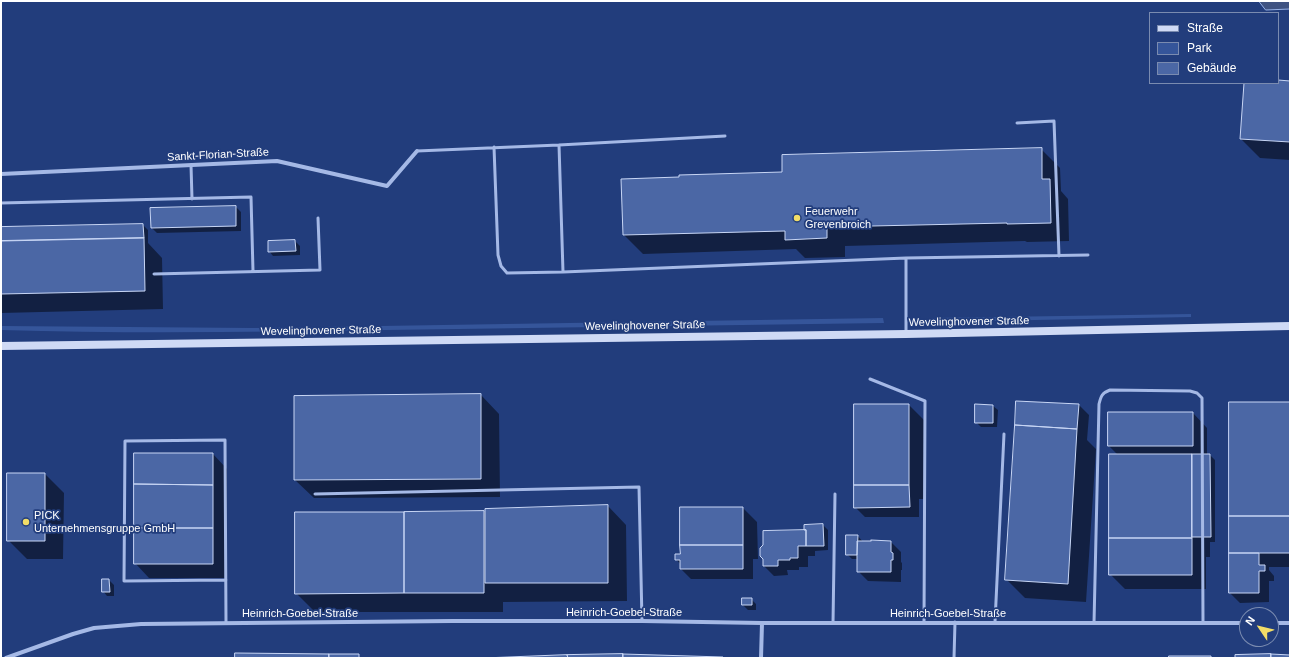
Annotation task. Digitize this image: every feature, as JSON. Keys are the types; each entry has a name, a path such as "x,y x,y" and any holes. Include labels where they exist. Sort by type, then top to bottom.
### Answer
{"street":[{"name":"Sankt-Florian-Straße","path":"1,174 277,161 387,186 417,151"},
{"name":"Wevelinghovener Straße","path":"1,346 906,334 1290,326"},
{"name":"Heinrich-Goebel-Straße","path":"6,658 73,634 104,626 141,624 642,621 762,623 1239,623"},
{"path":"762,623 762,658"},
{"path":"1279,623 1290,623"}],"lane":[{"path":"1017,123 1054,121 1059,256"},
{"path":"417,151 725,136"},
{"path":"560,145 563,272"},
{"path":"494,147 498,255 501,266 507,273 906,258 1088,255"},
{"path":"191,165 192,199"},
{"path":"1,203 251,197 253,272"},
{"path":"154,274 320,270 318,218"},
{"path":"906,258 906,334"},
{"path":"870,379 925,401 924,623"},
{"path":"1094,623 1099,404 1101,396 1110,390 1190,391 1197,393 1202,398 1203,623"},
{"path":"995,622 1004,434"},
{"path":"226,580 124,581 125,441 225,440 226,580 226,623"},
{"path":"315,494 639,487 642,621"},
{"path":"833,623 835,494"},
{"path":"954,658 955,622"}],"green space":[{"path":"1191,314 1191,317 932,322 932,318"},
{"path":"883,318 884,323 290,331 146,332 1,330 1,326 254,328"}],"shaded area":[{"path":"1259,1 1290,1 1290,9 1266,10"}],"building":[{"path":"1279,80 1290,81 1290,142 1240,139 1244,84 1279,84"},
{"path":"1042,148 1042,179 1050,179 1051,223 827,227 827,238 785,240 785,231 623,235 621,179 679,177 679,175 782,172 782,155"},
{"path":"236,206 236,226 151,228 150,208"},
{"path":"143,224 144,238 1,241 1,227"},
{"path":"144,238 145,291 1,294 1,241"},
{"path":"295,240 296,251 268,252 268,241"},
{"path":"481,394 481,479 294,480 294,396"},
{"path":"1016,401 1079,404 1077,429 1015,425"},
{"path":"1229,402 1290,402 1290,516 1229,516"},
{"path":"854,404 909,404 909,485 854,485"},
{"path":"975,404 993,405 993,423 975,423"},
{"path":"1108,412 1193,412 1193,446 1108,446"},
{"path":"1015,425 1077,429 1068,584 1005,580"},
{"path":"134,453 213,453 213,485 134,484"},
{"path":"1109,454 1192,454 1192,538 1109,538"},
{"path":"1192,454 1210,454 1211,537 1192,537"},
{"name":"PICK Unternehmensgruppe GmbH","path":"7,473 45,473 45,541 7,541"},
{"path":"134,484 213,485 213,528 134,528"},
{"path":"854,485 909,485 910,507 854,508"},
{"path":"608,505 608,583 485,583 485,509"},
{"path":"680,507 743,507 743,545 680,545"},
{"path":"484,511 484,593 404,593 404,512"},
{"path":"295,512 404,512 404,593 295,594"},
{"path":"1229,516 1290,516 1290,553 1229,553"},
{"path":"823,524 824,546 806,546 806,530 804,530 804,525"},
{"path":"134,528 213,528 213,564 134,564"},
{"path":"806,530 806,546 798,546 798,558 778,560 778,566 763,566 763,559 760,556 760,548 763,545 763,531"},
{"path":"846,535 858,535 857,555 846,555"},
{"path":"1109,538 1192,538 1192,575 1109,575"},
{"path":"857,541 891,541 893,560 891,560 891,572 857,572"},
{"path":"680,545 743,545 743,569 680,569 680,560 675,560 675,554 680,554"},
{"path":"1229,553 1259,553 1259,565 1265,565 1265,571 1259,571 1259,593 1229,593"},
{"path":"102,579 109,579 110,592 102,592"},
{"path":"742,598 752,598 752,605 742,605"},
{"path":"235,653 329,654 329,658 235,658"},
{"path":"329,654 359,654 359,658 329,658"},
{"path":"623,654 623,658 568,658 567,655"},
{"path":"623,654 723,657 724,658 623,658"},
{"path":"1271,654 1271,658 1235,658 1235,655"},
{"path":"1271,654 1290,655 1290,658 1271,658"},
{"path":"567,655 568,658 484,658"},
{"path":"1169,656 1211,656 1211,658 1169,658"}],"place":[{"name":"Feuerwehr Grevenbroich","path":"797,218"},
{"name":"PICK Unternehmensgruppe GmbH","path":"26,522"}]}
